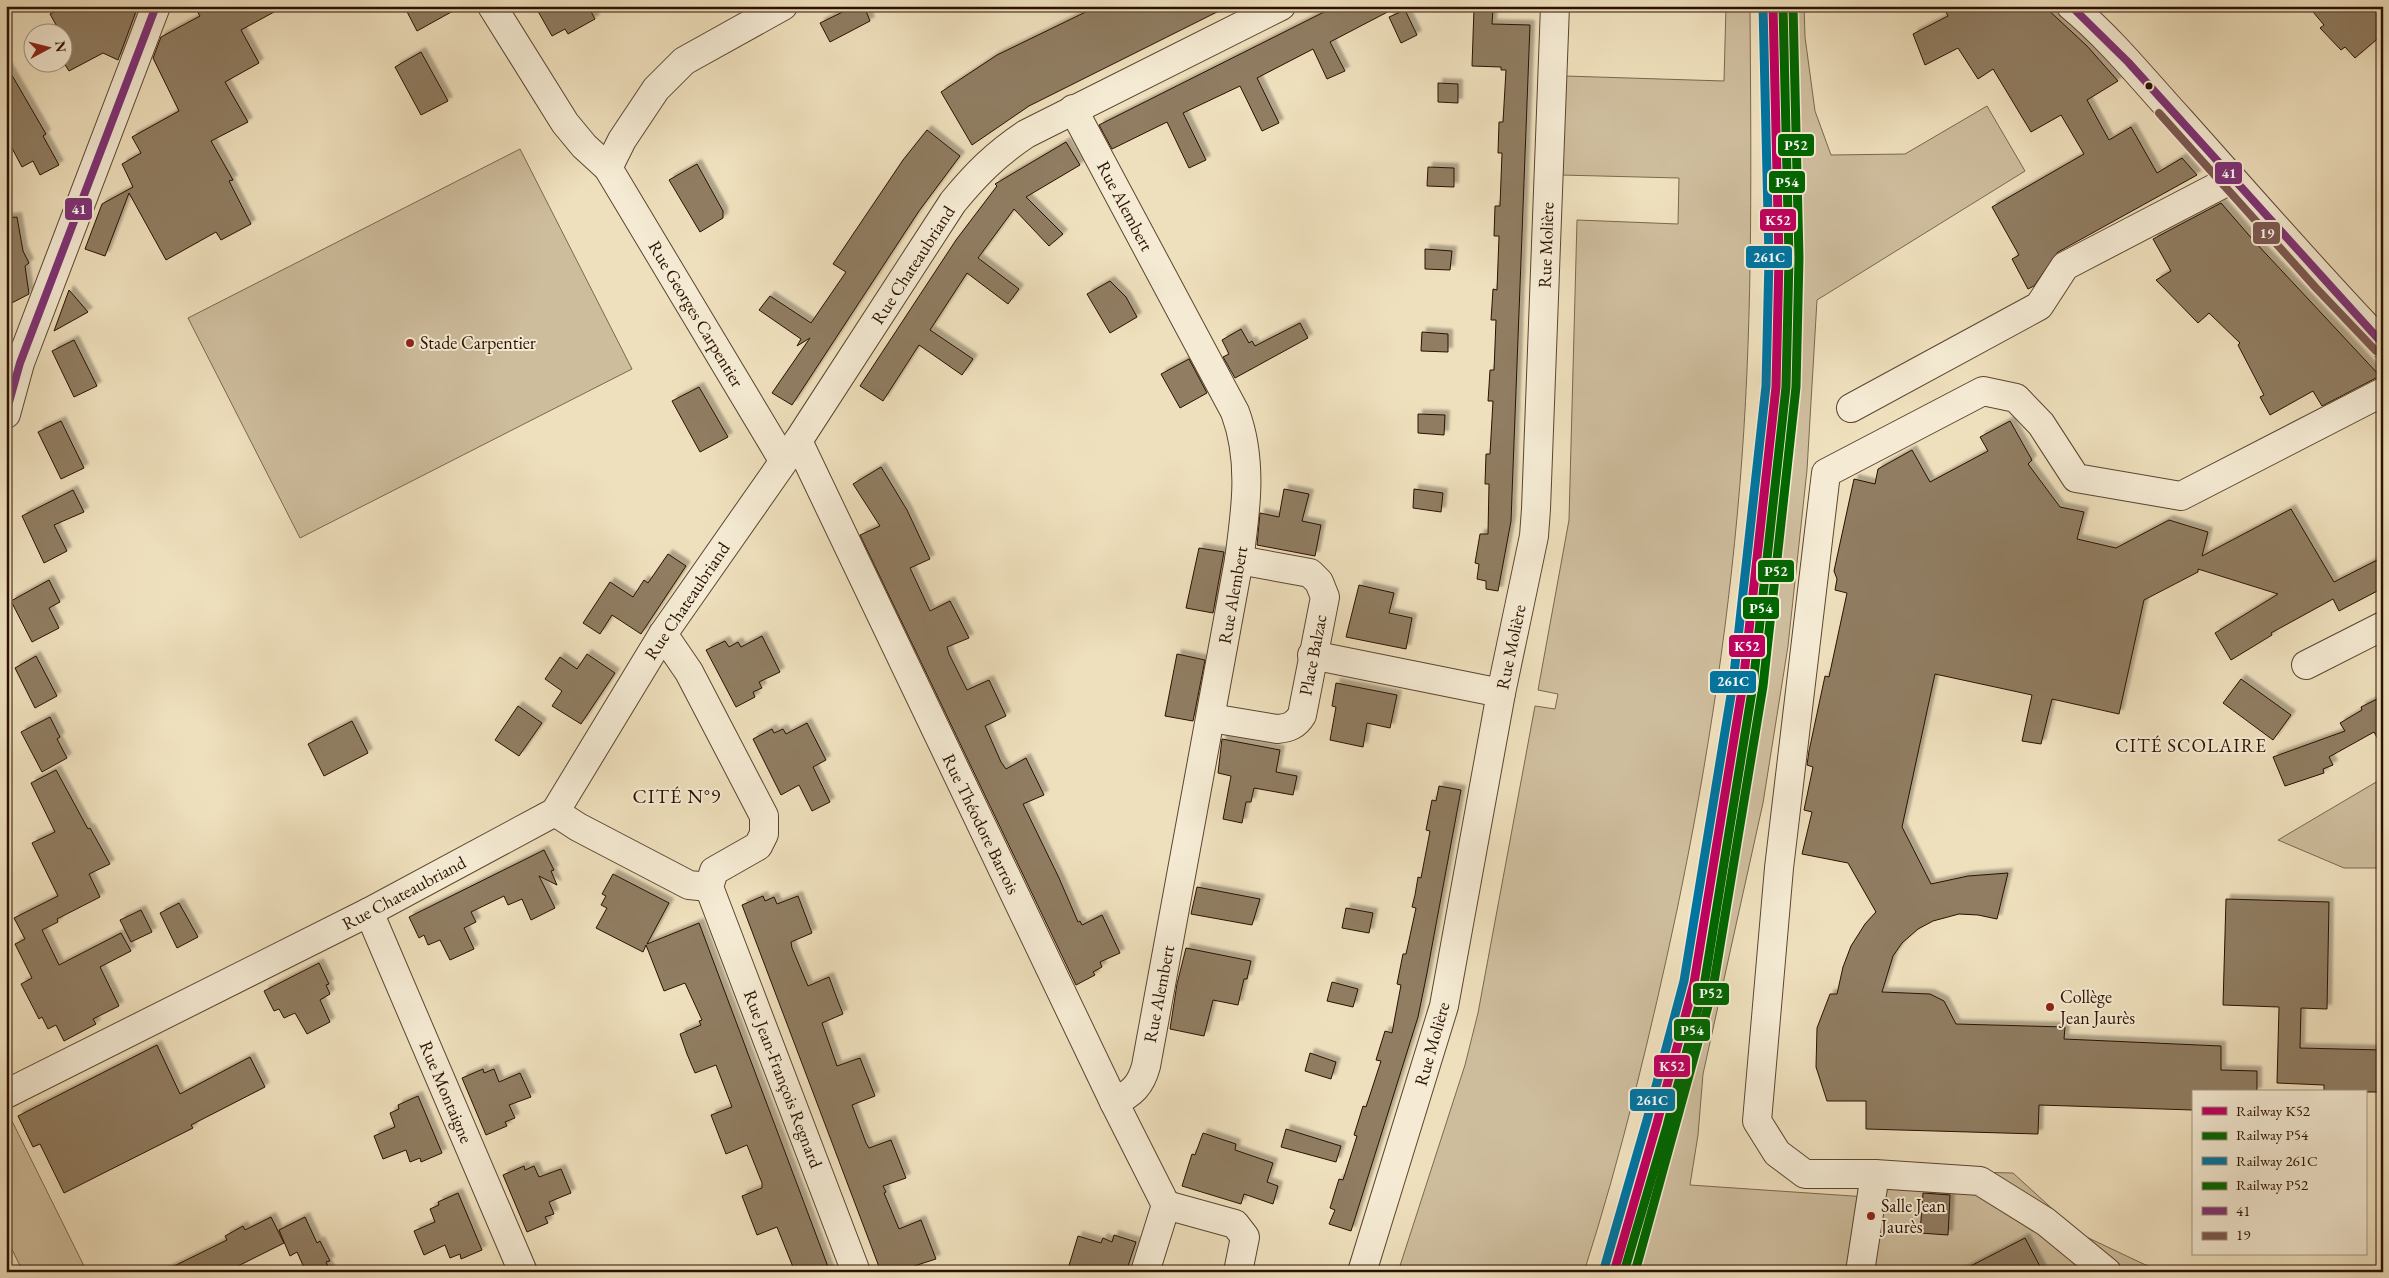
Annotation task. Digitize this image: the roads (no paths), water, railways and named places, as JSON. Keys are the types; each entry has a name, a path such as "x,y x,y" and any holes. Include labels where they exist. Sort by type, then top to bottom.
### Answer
{"street":[{"path":"6,414 20,363 156,6"},
{"name":"Rue Georges Carpentier","path":"492,6 565,123 584,146 608,168 790,451"},
{"path":"608,168 622,140 656,89 684,61 783,6"},
{"name":"Rue Chateaubriand","path":"6,1094 369,912 555,812 663,634 790,451 953,202 975,175 999,152 1026,134 1281,6"},
{"name":"Rue Molière","path":"1362,1272 1444,1006 1501,693 1534,536 1555,6"},
{"path":"2071,6 2092,24 2132,66 2323,281 2383,344"},
{"name":"Rue Alembert","path":"1073,109 1235,412 1246,451 1247,481 1239,560 1146,1066 1142,1080 1136,1088 1126,1097 1114,1102"},
{"path":"1851,408 2039,306 2064,266 2232,179"},
{"path":"2107,1272 2046,1222 1980,1181 1875,1174 1805,1174 1777,1153 1757,1121 1779,868 1826,473 1983,391 2016,398 2041,424 2076,478 2180,496 2383,392"},
{"name":"Rue Théodore Barrois","path":"790,451 1166,1205"},
{"name":"Place Balzac","path":"1211,718 1277,729 1292,726 1298,722 1302,715 1312,655 1325,597 1319,582 1310,573 1239,560"},
{"path":"2306,665 2383,626"},
{"path":"555,812 578,827 689,884 709,887 714,871 758,846 764,834 764,816 689,672 663,634"},
{"path":"1312,655 1501,693"},
{"name":"Rue Jean-François Regnard","path":"709,887 856,1272"},
{"name":"Rue Montaigne","path":"369,912 523,1272"},
{"path":"1860,1272 1875,1174"},
{"path":"1145,1272 1166,1205 1235,1224 1245,1237 1238,1272"}],"rail line":[{"name":"261C","path":"1604,1269 1647,1120 1684,981 1733,683 1766,386 1769,258 1763,6"},
{"name":"K52","path":"1614,1272 1657,1123 1694,983 1743,684 1776,387 1779,258 1773,6"},
{"name":"P54","path":"1624,1272 1667,1126 1704,986 1753,685 1786,387 1789,258 1783,6"},
{"name":"P52","path":"1635,1272 1713,988 1763,686 1796,387 1799,258 1793,6"}],"place":[{"name":"Stade Carpentier","path":"410,343"},
{"name":"Collège Jean Jaurès","path":"2050,1007"},
{"name":"Salle Jean Jaurès","path":"1871,1216"}],"district":[{"name":"CITÉ SCOLAIRE","path":"2191,745"},
{"name":"CITÉ N°9","path":"677,796"}]}
